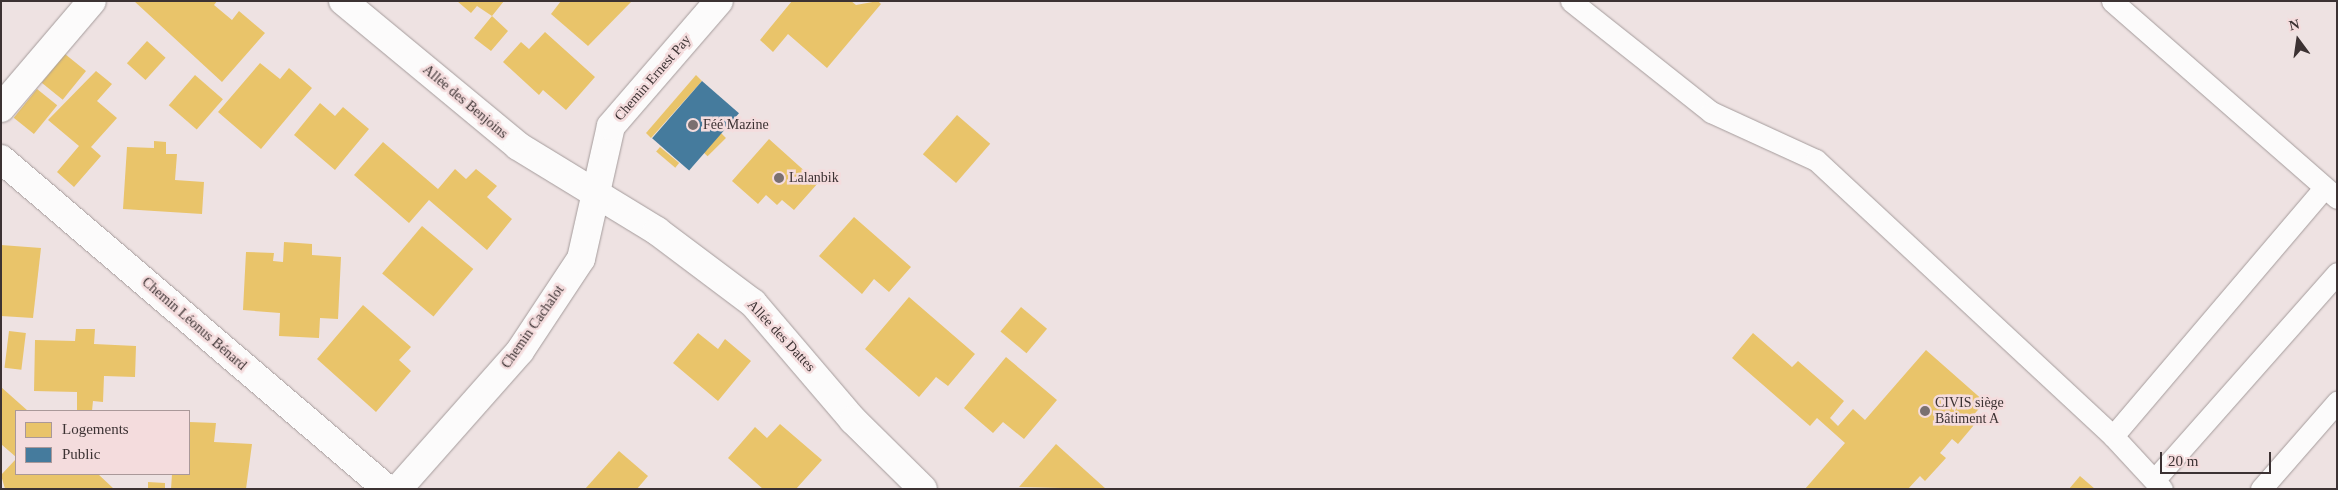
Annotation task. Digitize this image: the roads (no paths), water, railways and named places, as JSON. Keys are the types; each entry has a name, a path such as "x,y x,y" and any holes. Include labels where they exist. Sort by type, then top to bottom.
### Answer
{"street":[{"path":"1,108 92,1"},
{"name":"Allée des Benjoins","path":"343,1 518,146 594,191"},
{"name":"Chemin Ernest Pay","path":"594,191 610,126 719,1"},
{"name":"Chemin Léonus Bénard","path":"1,159 387,489"},
{"name":"Chemin Cachalot","path":"398,489 520,351 580,259 594,191"},
{"name":"Allée des Dattes","path":"594,191 658,231 753,303 853,420 922,489"}],"lane":[{"path":"1571,1 1711,112 1816,160 2113,436 2158,484 2337,273"},
{"path":"2112,1 2330,193 2113,436"},
{"path":"2261,489 2337,402"}],"place":[{"name":"Féé Mazine","path":"693,125"},
{"name":"Lalanbik","path":"779,178"},
{"name":"CIVIS siège Bâtiment A","path":"1925,411"}]}
